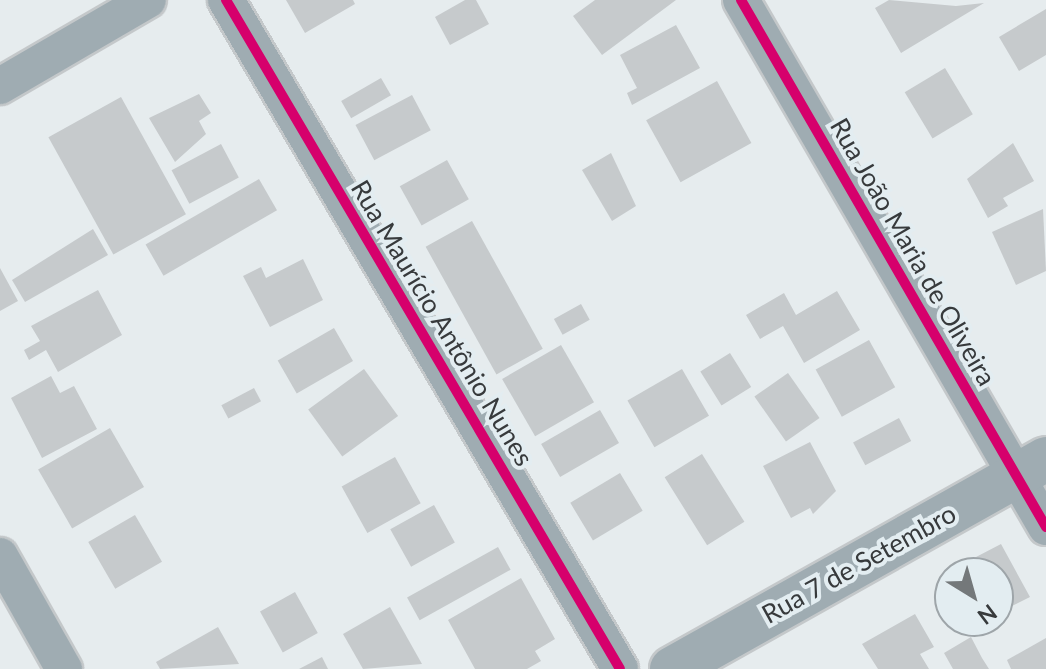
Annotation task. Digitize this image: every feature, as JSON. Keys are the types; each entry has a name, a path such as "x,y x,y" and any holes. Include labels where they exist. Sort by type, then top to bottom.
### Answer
{"street":[{"path":"0,86 148,0"},
{"name":"Rua Maurício Antônio Nunes","path":"226,0 620,669"},
{"name":"Rua João Maria de Oliveira","path":"741,0 1032,468 1046,527"},
{"name":"Rua 7 de Setembro","path":"672,669 1032,468"},
{"path":"0,556 64,669"}],"building":[{"path":"286,0 353,0 355,4 305,33"},
{"path":"465,0 476,0 489,24 450,45 435,17"},
{"path":"595,0 676,0 602,55 573,16"},
{"path":"889,0 956,6 984,3 901,53 875,8"},
{"path":"1046,9 1046,55 1019,71 999,37"},
{"path":"676,25 700,68 632,105 627,93 637,88 620,55"},
{"path":"945,68 973,114 933,138 905,92"},
{"path":"381,78 391,95 351,118 341,101"},
{"path":"717,81 751,143 681,182 646,120"},
{"path":"199,94 211,113 199,121 206,134 175,162 149,118"},
{"path":"412,95 431,130 374,160 355,125"},
{"path":"121,97 186,214 113,254 48,137"},
{"path":"1013,143 1034,181 1003,198 1008,206 988,218 967,179"},
{"path":"221,144 239,178 189,204 172,170"},
{"path":"611,153 636,206 612,221 582,170"},
{"path":"447,160 469,199 422,226 400,186"},
{"path":"259,179 277,210 164,276 146,244"},
{"path":"1043,209 1046,271 1016,285 992,232"},
{"path":"472,221 543,349 496,374 426,247"},
{"path":"93,229 108,255 25,302 12,280"},
{"path":"303,259 323,300 270,327 243,276 261,267 266,278"},
{"path":"0,268 18,301 0,311"},
{"path":"98,290 122,335 58,372 46,350 29,360 24,350 40,341 31,326"},
{"path":"837,291 860,330 804,363 783,326 760,339 746,315 784,293 796,315"},
{"path":"581,304 590,320 563,335 554,319"},
{"path":"334,328 353,361 297,393 278,360"},
{"path":"869,340 895,387 842,417 816,370"},
{"path":"561,345 594,402 535,436 502,379"},
{"path":"730,353 751,387 722,405 700,372"},
{"path":"364,369 398,416 342,456 308,410"},
{"path":"682,369 709,416 654,447 627,401"},
{"path":"788,373 820,418 786,442 754,397"},
{"path":"51,376 60,393 74,386 97,429 42,458 11,398"},
{"path":"254,388 261,401 228,419 221,405"},
{"path":"600,410 619,443 560,477 541,444"},
{"path":"899,418 911,441 865,465 853,442"},
{"path":"110,428 144,487 72,528 38,470"},
{"path":"810,442 836,491 813,514 810,508 791,518 763,466"},
{"path":"702,454 744,522 707,545 665,477"},
{"path":"395,457 421,503 367,533 342,487"},
{"path":"620,473 643,511 593,541 570,503"},
{"path":"434,505 455,543 411,567 390,529"},
{"path":"135,515 162,562 115,589 88,542"},
{"path":"1001,544 1008,557 976,557"},
{"path":"498,547 511,570 420,620 407,597"},
{"path":"1014,568 1030,597 1014,605"},
{"path":"521,578 555,639 535,651 541,661 527,669 475,669 448,620"},
{"path":"295,592 318,633 283,652 260,611"},
{"path":"390,607 422,664 363,669 343,634"},
{"path":"915,614 934,647 920,654 929,669 878,669 862,644"},
{"path":"218,627 239,664 160,669 156,662"},
{"path":"971,637 989,669 953,669 944,653"},
{"path":"1046,638 1046,669 1011,669 1007,660"},
{"path":"322,657 328,669 299,669"}],"cycle path":[{"path":"226,0 620,669"},
{"path":"741,0 1046,527"}]}
